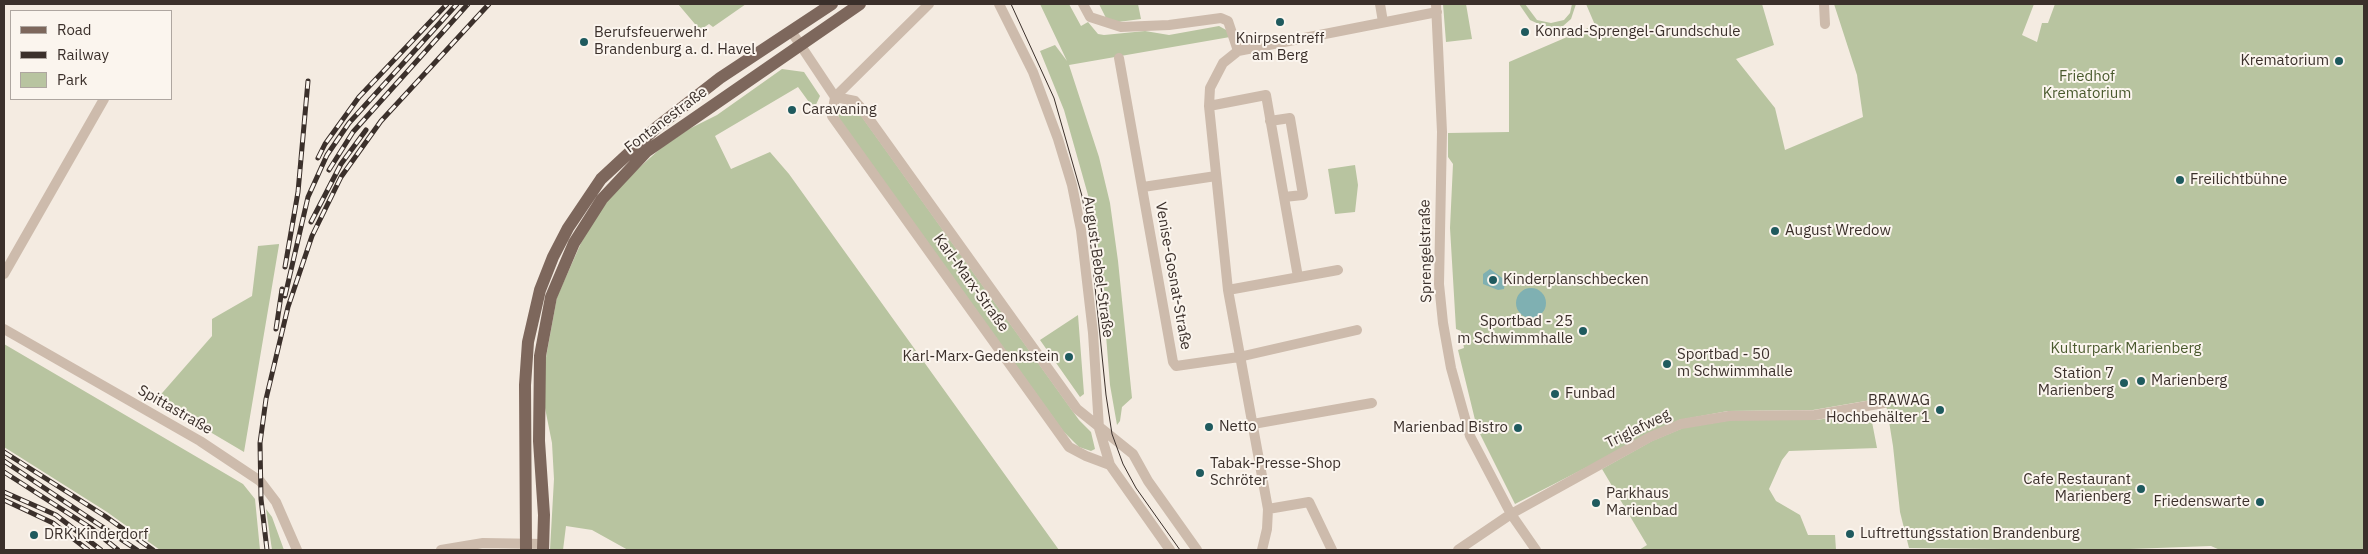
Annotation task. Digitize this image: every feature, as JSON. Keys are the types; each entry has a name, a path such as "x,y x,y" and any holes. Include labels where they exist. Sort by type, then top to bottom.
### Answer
{"main road":[{"name":"Fontanestraße","path":"526,547 525,385 527,349 540,290 560,243 589,195 630,149 720,78 832,4"},
{"name":"Fontanestraße","path":"544,547 539,441 540,356 551,298 574,243 602,199 647,152 860,4"}],"street":[{"path":"791,31 835,97 929,4"},
{"name":"August-Bebel-Straße","path":"999,4 1033,72 1058,138 1072,185 1081,230 1099,428"},
{"path":"1083,4 1090,17 1121,27 1169,25 1221,18 1228,21 1238,51"},
{"path":"1380,4 1383,22"},
{"path":"1824,4 1825,24"},
{"path":"1262,550 1267,528 1268,509 1228,290 1209,106 1210,88 1214,77 1223,63 1238,51 1383,22 1437,8"},
{"name":"Sprengelstraße","path":"1437,8 1442,132 1439,284 1443,323 1451,368 1470,436 1511,514 1536,550"},
{"name":"Venise-Gosnat-Straße","path":"1119,58 1173,362 1176,366 1239,357 1356,330"},
{"path":"1209,106 1266,95 1298,277"},
{"name":"Karl-Marx-Straße","path":"1110,465 1069,446 832,116 835,97 855,101 1077,409 1132,454 1148,481 1197,550"},
{"path":"4,274 103,100"},
{"path":"1270,122 1290,118 1303,195 1284,197"},
{"name":"Venise-Gosnat-Straße","path":"1143,187 1216,176"},
{"path":"1228,290 1338,270"},
{"name":"Spittastraße","path":"4,329 200,441 260,481 276,502 297,550"},
{"path":"1253,424 1372,403"},
{"name":"Triglafweg","path":"1458,550 1511,514 1650,437 1681,424 1729,416 1815,415 1884,403"},
{"name":"Karl-Marx-Straße","path":"1099,428 1110,465 1170,550"},
{"path":"1268,509 1309,502 1332,550"},
{"path":"440,550 483,543 544,547"}],"green space":[{"path":"678,4 746,4 713,27 709,24 700,30"},
{"path":"1040,4 1069,4 1081,26 1088,22 1098,34 1145,31 1169,35 1219,26 1228,31 1230,37 1069,65 1099,157 1110,203 1118,261 1132,398 1122,407 1120,421 1117,425 1110,385 1101,273 1088,195 1064,110 1040,51 1055,45 1067,61"},
{"path":"1099,4 1138,4 1141,19 1118,22 1106,18"},
{"path":"1443,4 1466,4 1472,39 1446,42"},
{"path":"1519,4 1525,4 1537,20 1551,23 1564,20 1570,13 1572,4 1576,4 1571,19 1563,26 1554,27 1543,26 1530,20"},
{"path":"1586,4 1762,4 1774,45 1736,59 1775,108 1785,150 1863,117 1857,75 1834,4 2034,4 2022,35 2037,42 2042,23 2048,23 2055,4 2364,4 2364,550 2220,550 2211,546 2103,550 1909,548 1900,512 1887,409 1884,403 1877,399 1813,410 1728,411 1679,420 1515,504 1477,428 1458,350 1464,348 1461,331 1456,329 1450,228 1453,164 1448,157 1448,133 1509,132 1509,62 1595,25"},
{"path":"782,69 804,72 820,96 814,109 798,87 715,136 731,169 770,152 789,174 1059,550 628,550 592,530 566,526 563,550 550,550 554,479 552,443 544,403 544,368 557,297 581,243 601,209 621,184 661,148 689,129 717,115"},
{"path":"848,105 857,110 1079,420 1091,432 1095,449 1091,451 1079,447 1063,431 840,120 839,110"},
{"path":"1355,165 1358,185 1355,212 1335,214 1328,169"},
{"path":"279,244 244,452 156,400 212,336 212,319 252,296 258,246"},
{"path":"1078,315 1084,394 1080,397 1040,340"},
{"path":"4,344 243,484 255,499 260,550 160,550 107,512 4,447"},
{"path":"1858,414 1872,422 1877,448 1789,451 1782,460 1769,489 1776,501 1800,515 1808,535 1835,535 1836,550 1639,550 1647,545 1602,469 1652,441 1683,428 1732,420 1816,420"},
{"path":"266,509 272,517 284,550 272,550"}],"water":[{"name":"Kinderplanschbecken","path":"1490,269 1505,280 1504,289 1498,290 1483,284 1483,274"},
{"path":"1531,288 1537,289 1545,297 1545,309 1537,317 1531,318 1525,317 1517,309 1516,303 1517,297 1525,289"}],"tram line":[{"path":"1011,4 1054,98 1082,196 1091,247 1106,395 1112,434 1123,464 1136,488 1180,550"}],"railway":[{"path":"318,158 325,144 359,97 447,4"},
{"path":"285,296 308,197 327,155 349,123 457,4"},
{"path":"329,170 353,132 468,4"},
{"path":"267,550 261,499 260,443 266,399 288,307 312,236 341,177 381,121 489,4"},
{"path":"285,267 298,192 308,81"},
{"path":"311,222 341,164 366,130"},
{"path":"276,329 282,289"},
{"path":"4,452 105,516 153,550"},
{"path":"4,461 137,550"},
{"path":"4,472 91,528 118,550"},
{"path":"4,492 56,515 101,550"},
{"path":"4,500 53,523 88,550"}],"place":[{"name":"Knirpsentreff am Berg","path":"1280,22"},
{"name":"Konrad-Sprengel-Grundschule","path":"1525,32"},
{"name":"Berufsfeuerwehr Brandenburg a. d. Havel","path":"584,42"},
{"name":"Krematorium","path":"2339,61"},
{"name":"Caravaning","path":"792,110"},
{"name":"Freilichtbühne","path":"2180,180"},
{"name":"August Wredow","path":"1775,231"},
{"name":"Kinderplanschbecken","path":"1493,280"},
{"name":"Sportbad - 25 m Schwimmhalle","path":"1583,331"},
{"name":"Karl-Marx-Gedenkstein","path":"1069,357"},
{"name":"Sportbad - 50 m Schwimmhalle","path":"1667,364"},
{"name":"Marienberg","path":"2141,381"},
{"name":"Station 7 Marienberg","path":"2124,383"},
{"name":"Funbad","path":"1555,394"},
{"name":"BRAWAG Hochbehälter 1","path":"1940,410"},
{"name":"Netto","path":"1209,427"},
{"name":"Marienbad Bistro","path":"1518,428"},
{"name":"Tabak-Presse-Shop Schröter","path":"1200,473"},
{"name":"Cafe Restaurant Marienberg","path":"2141,489"},
{"name":"Friedenswarte","path":"2260,502"},
{"name":"Parkhaus Marienbad","path":"1596,503"},
{"name":"Luftrettungsstation Brandenburg","path":"1850,534"},
{"name":"DRK Kinderdorf","path":"34,535"}],"park label":[{"name":"Friedhof Krematorium","path":"2087,86"},
{"name":"Kulturpark Marienberg","path":"2126,349"}]}
